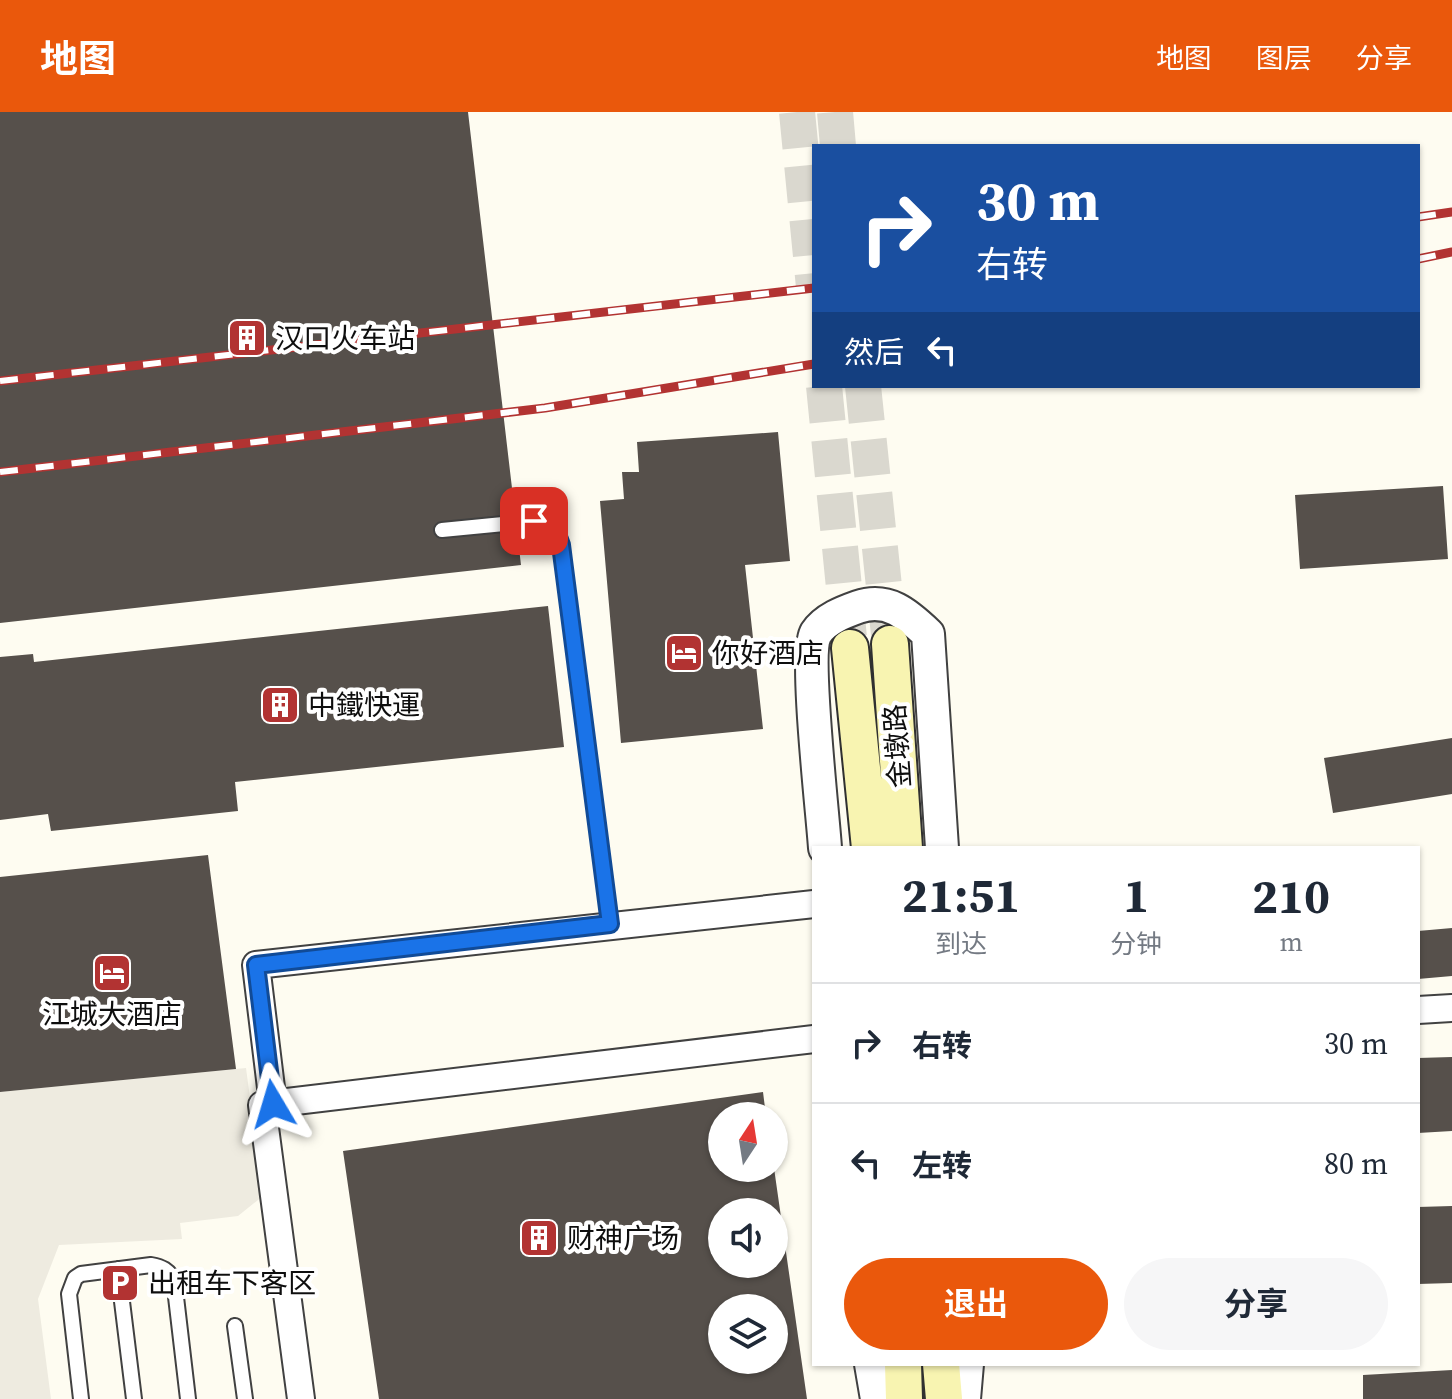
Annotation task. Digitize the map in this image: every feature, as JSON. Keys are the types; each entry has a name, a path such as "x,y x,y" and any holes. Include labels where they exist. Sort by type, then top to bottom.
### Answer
{"main road":[{"name":"金墩路","path":"890,644 904,846"},
{"name":"金墩路","path":"850,648 870,846"},
{"path":"903,1366 904,1399"},
{"path":"941,1366 944,1399"}],"street":[{"path":"825,846 812,648 816,633 840,613 871,603 904,612 928,634 942,846"},
{"path":"273,1104 256,965 812,904"},
{"path":"1420,1010 1452,1008"},
{"path":"301,1399 262,1105 812,1039"},
{"path":"871,1366 877,1399"},
{"path":"964,1399 967,1366"}],"lane":[{"path":"442,530 534,521 548,524 557,533 610,924"},
{"path":"81,1399 70,1286 81,1274 151,1265 161,1267 174,1280 188,1399"},
{"path":"118,1269 134,1399"},
{"path":"235,1326 245,1399"}],"shaded area":[{"path":"246,1068 263,1196 238,1216 180,1223 182,1239 59,1245 38,1299 51,1399 0,1399 0,1092"}],"building":[{"name":"汉口火车站","path":"0,112 468,112 521,565 0,623"},
{"path":"778,432 790,561 745,565 763,729 621,743 600,501 624,499 622,472 639,472 637,442"},
{"path":"1443,486 1448,559 1300,569 1295,495"},
{"name":"中鐵快運","path":"548,606 564,747 235,782 238,811 51,831 48,814 0,820 0,657 33,654 34,662"},
{"path":"1452,738 1452,794 1333,813 1324,758"},
{"name":"江城大酒店","path":"208,855 236,1069 0,1092 0,877"},
{"path":"1452,928 1452,976 1420,979 1420,931"},
{"path":"1452,1057 1452,1131 1420,1133 1420,1058"},
{"name":"财神广场","path":"763,1092 764,1102 708,1102 708,1182 776,1182 778,1198 708,1198 708,1278 788,1278 788,1266 807,1399 379,1399 343,1151"},
{"path":"1452,1206 1452,1283 1420,1284 1420,1207"},
{"path":"1452,1370 1452,1399 1363,1399 1363,1375"}],"tunnel":[{"path":"797,112 812,266"},
{"path":"835,112 838,144"},
{"path":"824,388 850,648"},
{"path":"863,388 890,644"}],"railway":[{"path":"1420,217 1452,212"},
{"path":"1420,259 1452,252"},
{"path":"0,381 812,288"},
{"path":"0,472 545,408 812,364"}],"place":[{"name":"汉口火车站","path":"247,338"},
{"name":"你好酒店","path":"684,653"},
{"name":"中鐵快運","path":"280,705"},
{"name":"江城大酒店","path":"112,973"},
{"name":"财神广场","path":"539,1238"},
{"name":"出租车下客区","path":"120,1283"}],"route":[{"path":"273,1104 256,965 610,924 561,545 557,533 548,524 534,521"}]}
